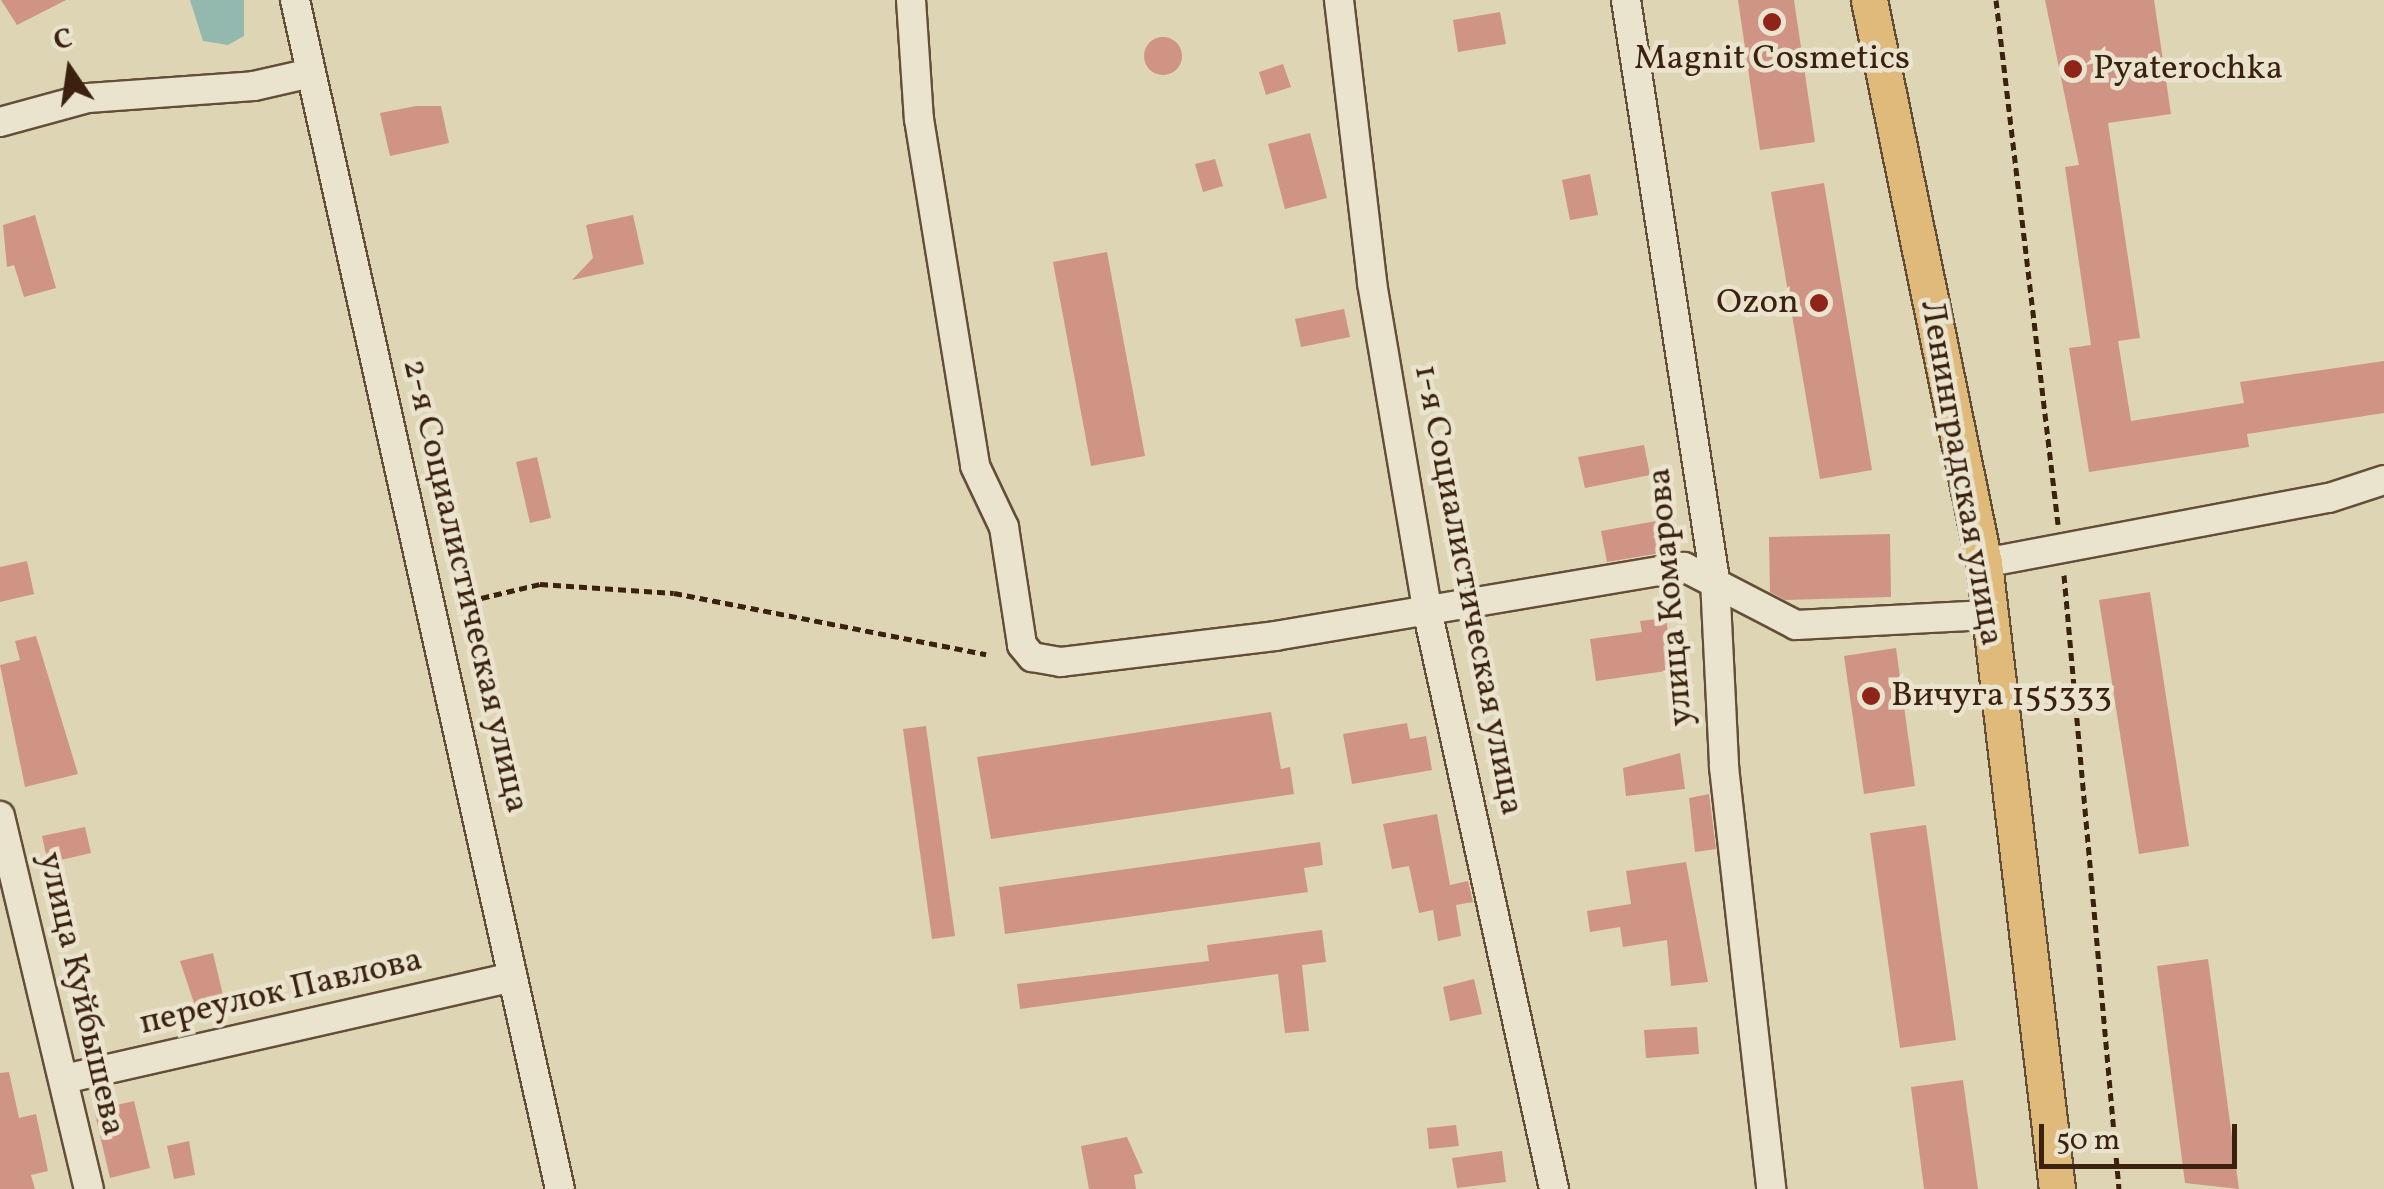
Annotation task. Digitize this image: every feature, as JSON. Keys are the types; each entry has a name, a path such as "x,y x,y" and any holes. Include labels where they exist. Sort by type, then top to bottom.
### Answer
{"main road":[{"name":"Ленинградская улица","path":"1869,0 1984,564 2057,1189"}],"street":[{"name":"2-я Социалистическая улица","path":"294,0 434,609 560,1189"},
{"path":"911,0 918,119 975,466 1004,527 1022,645 1032,657 1090,660 1428,614 1684,568 1715,580 1796,625 1988,615"},
{"name":"1-я Социалистическая улица","path":"1339,0 1372,283 1428,614 1554,1189"},
{"name":"улица Комарова","path":"1626,0 1715,580 1724,767 1771,1189"},
{"path":"0,122 88,98 254,86 311,73"},
{"path":"1984,564 2384,480"},
{"name":"улица Куйбышева","path":"0,816 88,1189"},
{"name":"переулок Павлова","path":"64,1078 513,977"}],"path":[{"path":"1996,0 2061,549 2119,1189"},
{"path":"434,609 540,584 598,586 674,593 986,654"}],"water":[{"path":"190,0 244,0 244,36 228,45 203,41"}],"building":[{"path":"1,0 66,0 17,25"},
{"path":"1738,0 1794,0 1815,142 1760,150"},
{"path":"2045,0 2154,0 2171,114 2108,123 2140,338 2118,341 2131,421 2244,403 2240,382 2384,361 2384,413 2247,434 2249,447 2089,472 2069,348 2091,345 2065,167 2079,165"},
{"path":"1500,12 1506,44 1458,52 1453,20"},
{"path":"1163,37 1176,43 1182,56 1176,69 1163,75 1150,69 1144,56 1150,43"},
{"path":"1283,64 1291,87 1266,95 1259,72"},
{"path":"441,106 449,143 390,156 380,113"},
{"path":"1310,133 1327,198 1285,209 1268,144"},
{"path":"1215,159 1223,186 1203,192 1195,164"},
{"path":"1590,174 1598,215 1570,220 1562,180"},
{"path":"1824,183 1872,470 1820,479 1771,192"},
{"path":"35,215 56,288 24,297 14,265 7,267 3,225"},
{"path":"633,215 644,264 572,280 593,258 586,225"},
{"path":"1107,252 1145,456 1091,466 1053,262"},
{"path":"1344,309 1350,337 1301,347 1295,319"},
{"path":"1644,445 1650,475 1585,488 1578,457"},
{"path":"537,457 551,518 530,523 516,462"},
{"path":"1673,518 1679,550 1607,562 1601,531"},
{"path":"1890,534 1891,597 1785,600 1770,592 1769,537"},
{"path":"27,561 34,594 0,602 0,567"},
{"path":"2150,592 2189,846 2139,854 2099,600"},
{"path":"1666,618 1673,670 1596,681 1590,639 1642,632 1640,621"},
{"path":"36,636 78,774 25,787 0,665 20,660 15,641"},
{"path":"1896,648 1915,786 1864,794 1844,656"},
{"path":"1271,712 1281,769 1290,767 1294,794 991,839 977,757"},
{"path":"1407,723 1410,739 1426,736 1432,770 1352,784 1343,734"},
{"path":"926,726 955,936 932,939 903,729"},
{"path":"1680,753 1685,789 1626,796 1623,768"},
{"path":"1709,794 1716,849 1695,852 1689,798"},
{"path":"1437,814 1450,885 1468,881 1473,902 1456,905 1461,936 1438,941 1433,910 1419,913 1409,866 1392,869 1383,824"},
{"path":"1926,825 1956,1040 1900,1048 1870,833"},
{"path":"85,827 91,853 48,863 42,836"},
{"path":"1320,842 1323,865 1304,868 1308,892 1005,934 999,887"},
{"path":"1686,862 1708,982 1671,986 1667,940 1623,947 1620,927 1590,932 1587,911 1631,904 1626,871"},
{"path":"1322,930 1326,962 1302,965 1309,1031 1285,1033 1278,974 1020,1009 1017,984 1209,961 1207,945"},
{"path":"213,953 226,1008 198,1015 180,961"},
{"path":"2208,959 2239,1189 2185,1183 2157,966"},
{"path":"1474,979 1482,1014 1450,1021 1443,987"},
{"path":"1697,1027 1699,1054 1646,1058 1644,1030"},
{"path":"9,1072 19,1118 36,1114 48,1171 31,1175 35,1189 0,1189 0,1073"},
{"path":"1963,1080 1978,1189 1924,1189 1911,1087"},
{"path":"134,1101 150,1168 110,1178 94,1110"},
{"path":"1456,1125 1459,1146 1429,1149 1427,1128"},
{"path":"1127,1137 1143,1173 1134,1175 1136,1189 1089,1189 1081,1146"},
{"path":"189,1141 195,1175 174,1179 167,1146"},
{"path":"1502,1151 1506,1182 1457,1188 1452,1158"}],"place":[{"name":"Magnit Cosmetics","path":"1772,22"},
{"name":"Pyaterochka","path":"2073,69"},
{"name":"Ozon","path":"1819,303"},
{"name":"Вичуга 155333","path":"1871,696"}]}
